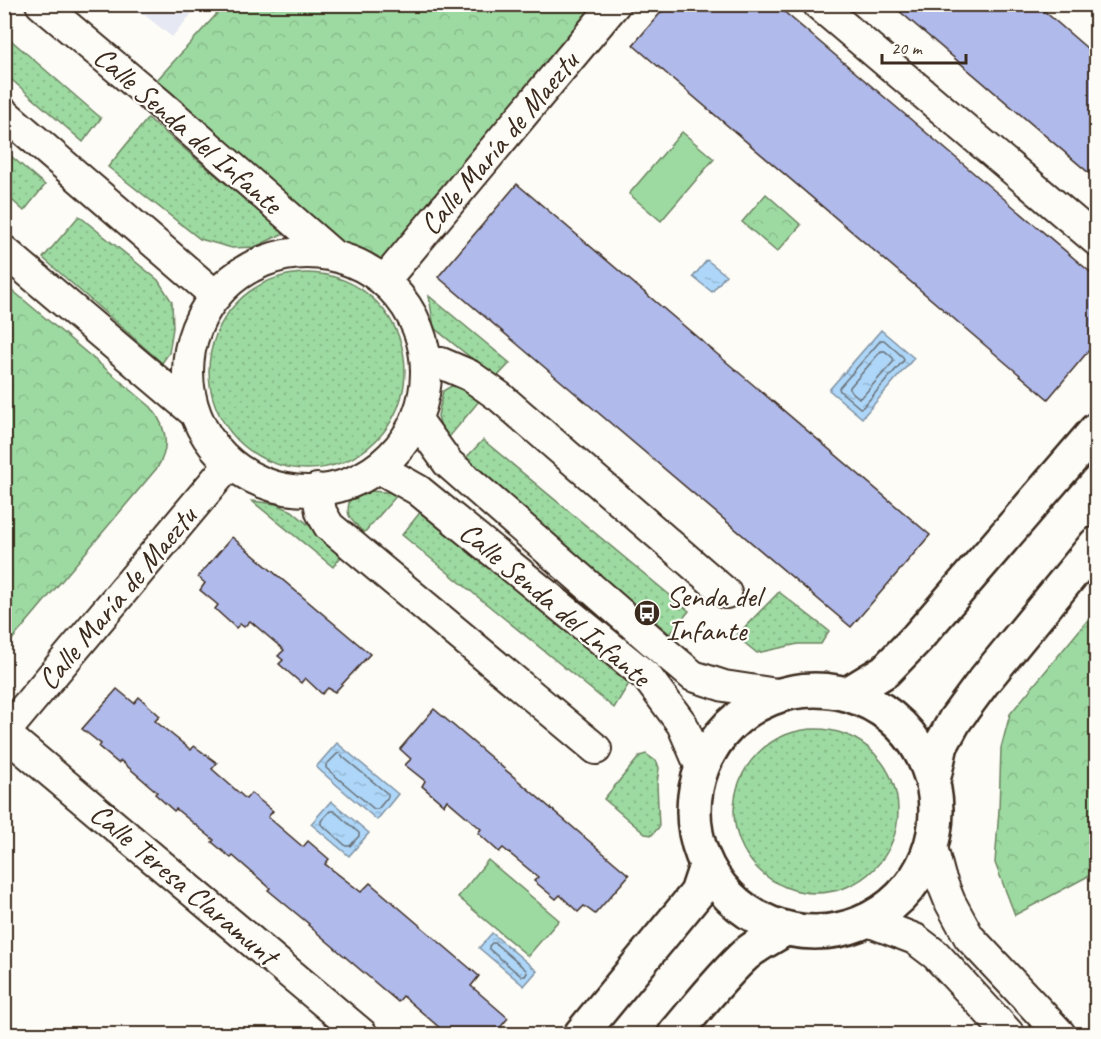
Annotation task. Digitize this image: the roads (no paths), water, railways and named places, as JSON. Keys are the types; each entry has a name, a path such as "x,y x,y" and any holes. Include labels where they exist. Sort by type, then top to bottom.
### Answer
{"street":[{"name":"Calle Senda del Infante","path":"41,4 334,256"},
{"name":"Calle María de Maeztu","path":"384,281 615,4"},
{"path":"818,4 1096,240"},
{"path":"4,113 216,296"},
{"path":"4,251 195,414"},
{"path":"301,253 334,256 361,265 384,281 405,304 420,331 427,362 426,391 417,420 401,446 379,468 350,484 317,489 286,490 257,480 230,464 210,441 195,414 188,383 190,352 199,322 216,296 240,274 269,259 301,253"},
{"path":"427,362 441,363 469,375 500,397 726,593"},
{"name":"Calle Senda del Infante","path":"417,420 448,463 693,676 724,686 777,694"},
{"path":"849,693 885,671 917,638 1096,430"},
{"name":"Calle María de Maeztu","path":"4,733 230,464"},
{"name":"Calle Senda del Infante","path":"379,468 418,490 647,678 682,724 701,768"},
{"path":"317,489 321,512 329,526 596,749"},
{"path":"933,781 941,745 955,720 983,682 1096,544"},
{"path":"826,690 849,693 872,702 892,716 909,733 920,750 933,781 937,814 932,847 918,878 896,903 868,921 827,932 786,929 753,916 726,894 706,866 696,838 695,803 701,768 723,732 755,706 777,694 826,690"},
{"name":"Calle Teresa Claramunt","path":"4,733 362,1035"},
{"path":"932,847 950,902 969,937 1059,1035"},
{"path":"581,1035 697,893 706,866"},
{"path":"868,921 915,939 936,955 1009,1035"},
{"path":"675,1035 710,992 747,954 786,929"}],"water":[{"path":"707,260 726,275 712,292 693,277"},
{"path":"881,330 914,358 862,418 829,390"},
{"path":"337,743 398,794 377,820 316,767"},
{"path":"331,801 369,833 349,856 311,824"},
{"path":"492,933 537,971 524,986 479,948"}],"place":[{"name":"Senda del Infante","path":"647,613"}]}
